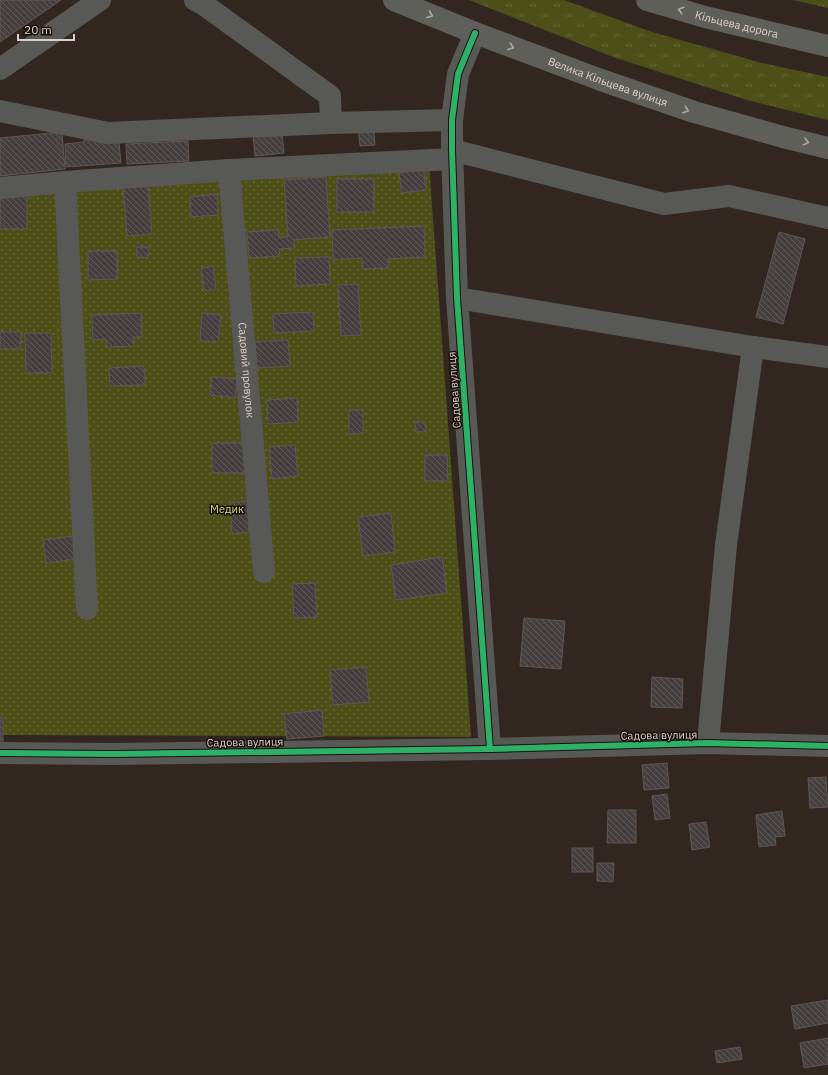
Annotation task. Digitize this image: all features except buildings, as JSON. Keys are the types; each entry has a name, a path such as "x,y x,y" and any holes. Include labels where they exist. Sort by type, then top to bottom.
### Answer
{"highway":[{"name":"Велика Кільцева вулиця","path":"394,0 475,33 601,80 694,112 828,148"},
{"name":"Кільцева дорога","path":"647,0 705,17 828,46"}],"street":[{"path":"0,69 100,0"},
{"path":"195,0 203,4 330,96 331,123"},
{"name":"Садова вулиця","path":"475,33 458,74 452,120 457,298 490,749"},
{"path":"0,111 108,133 331,123 452,120"},
{"path":"0,188 453,154 664,204 729,196 828,218"},
{"name":"Садовий провулок","path":"230,170 264,572"},
{"path":"65,182 87,609"},
{"path":"457,298 753,347 828,357"},
{"name":"Садова вулиця","path":"708,743 726,545 753,347"},
{"name":"Садова вулиця","path":"0,753 113,754 490,749 708,743 828,746"}],"green space":[{"path":"469,0 564,0 652,32 762,63 828,77 828,120 747,100 613,57"},
{"path":"793,0 828,0 828,8"},
{"name":"Медик","path":"428,150 471,737 0,735 0,184"}],"cycle path":[{"path":"475,33 458,74 452,120 452,150 457,298 490,749"},
{"path":"0,753 113,754 490,749 708,743 828,746"}]}
